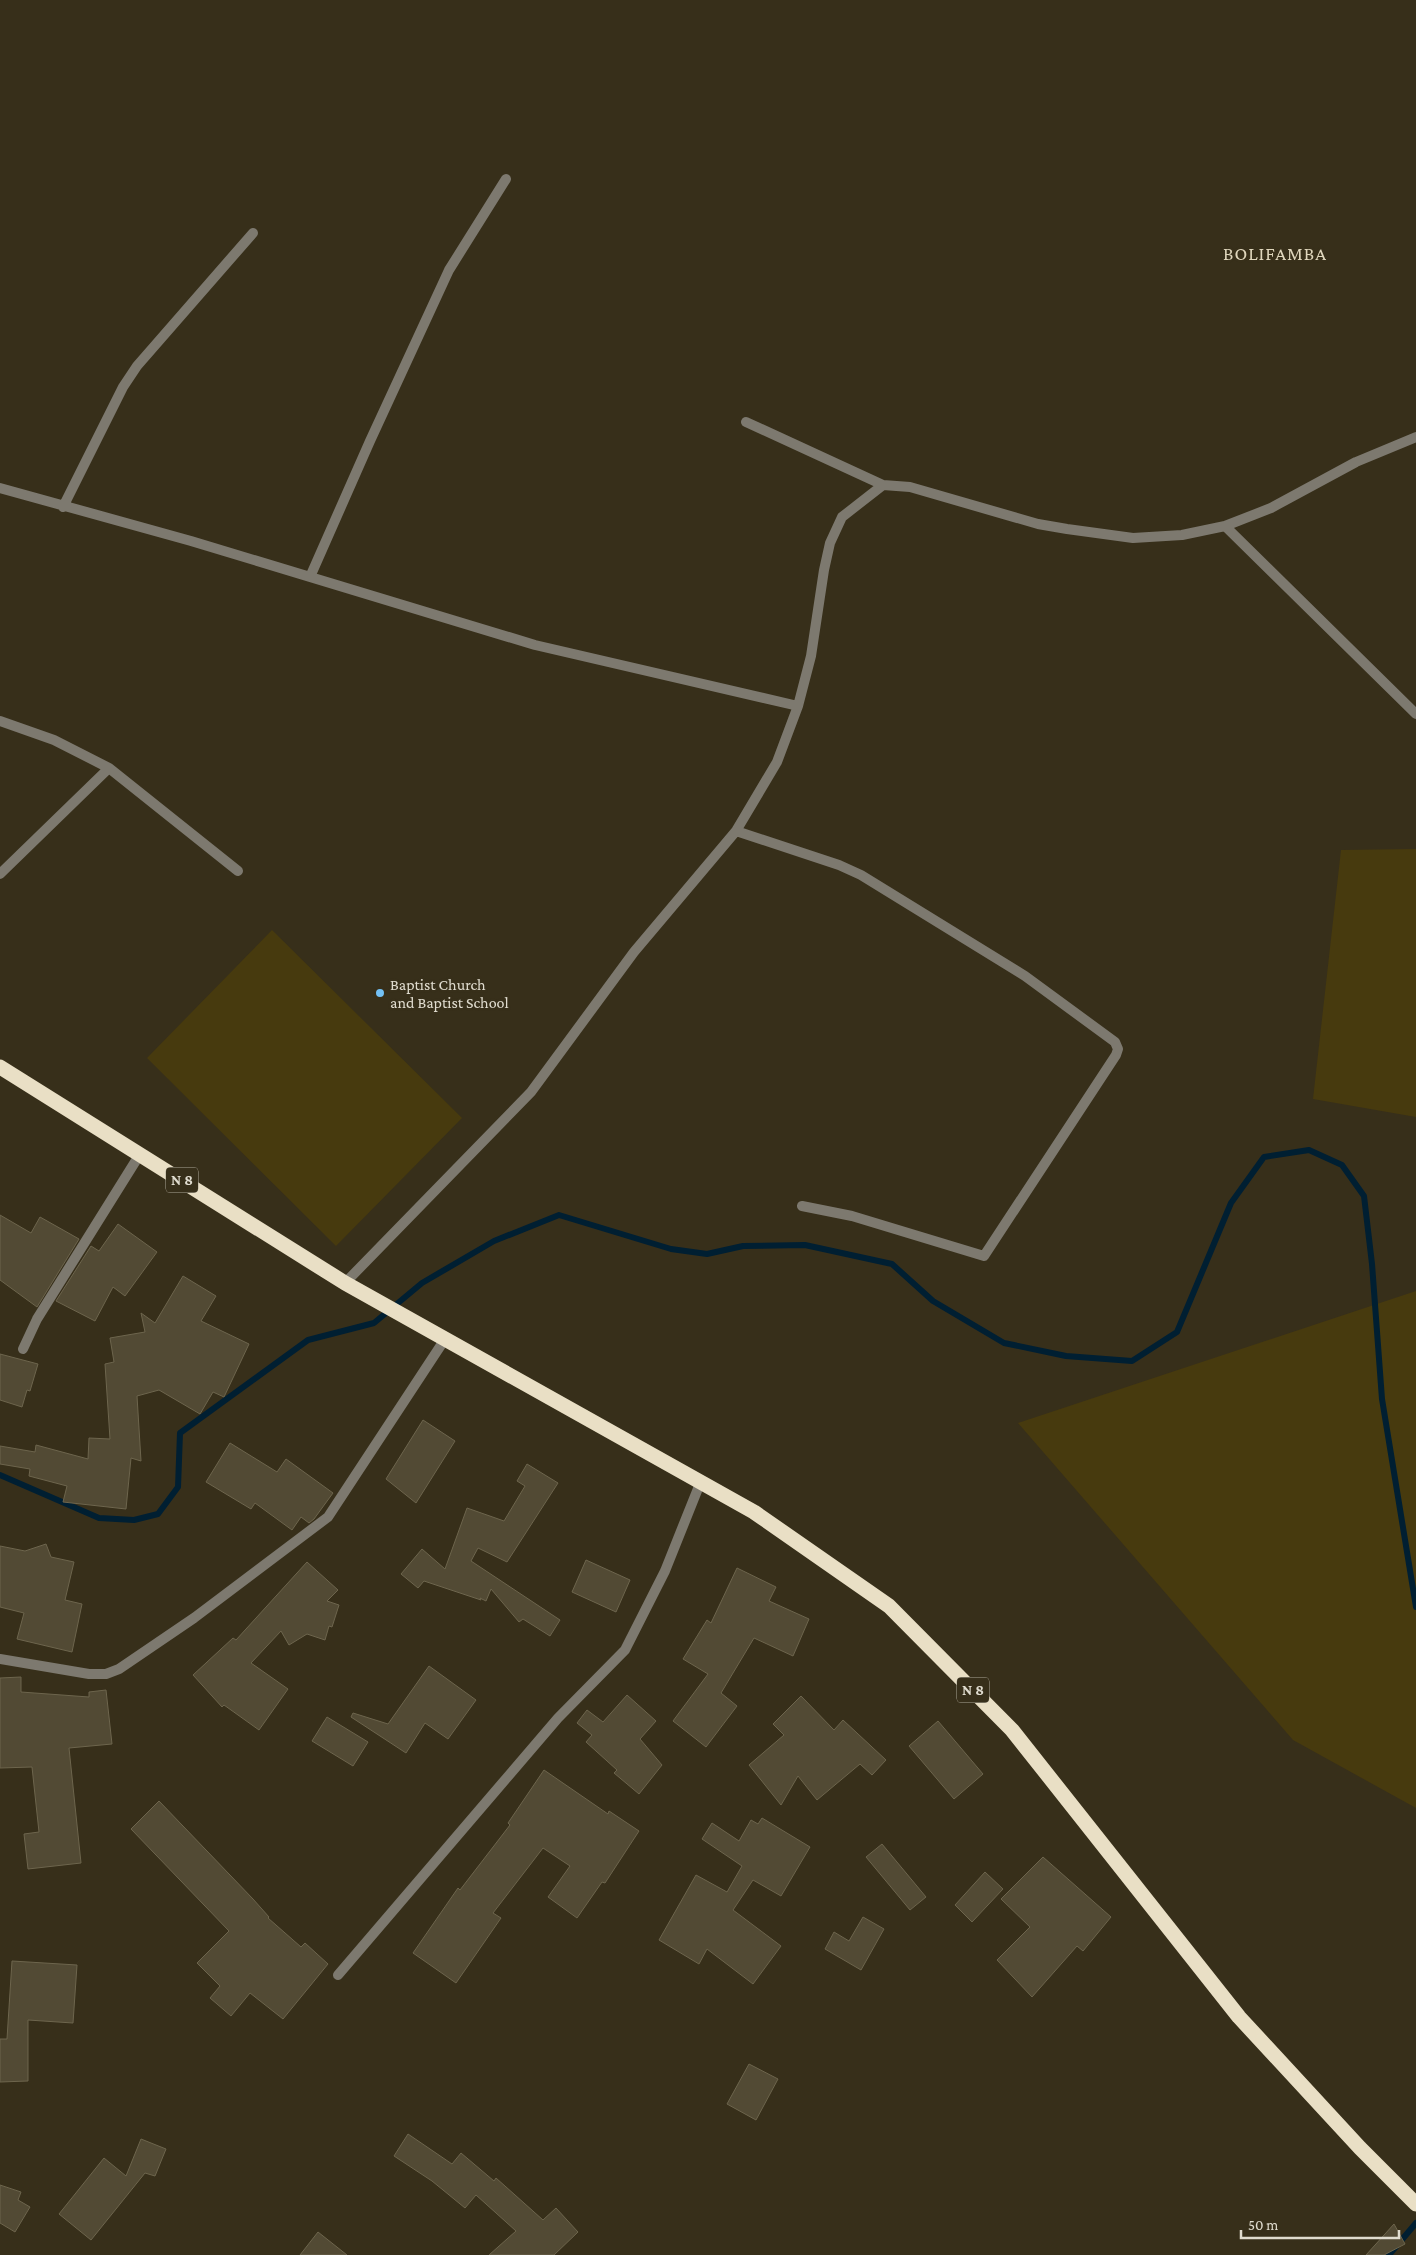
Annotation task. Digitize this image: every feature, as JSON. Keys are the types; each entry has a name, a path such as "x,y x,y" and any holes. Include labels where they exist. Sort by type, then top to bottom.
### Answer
{"highway":[{"name":"N 8","path":"0,1067 345,1283 754,1512 889,1606 1012,1730 1239,2016 1360,2148 1416,2204"}],"street":[{"path":"310,577 449,270 506,179"},
{"path":"63,507 124,387 137,366 253,233"},
{"path":"746,422 883,485 910,487 1038,524 1134,538 1182,535 1225,526 1271,508 1356,462 1416,437"},
{"path":"345,1283 531,1092 634,952 736,831 777,762 798,706 811,656 830,542 842,517 883,485"},
{"path":"0,488 191,541 535,645 798,706"},
{"path":"1225,526 1416,714"},
{"path":"0,721 54,740 109,768 238,871"},
{"path":"0,874 109,768"},
{"path":"736,831 839,865 861,875 1025,976 1115,1042 1118,1049 1116,1055 984,1256 852,1216 802,1206"},
{"path":"23,1349 42,1311 140,1154"},
{"path":"0,1659 88,1674 106,1674 119,1669 194,1618 328,1517 446,1340"},
{"path":"338,1976 558,1718 625,1650 665,1571 701,1481"}],"shaded area":[{"path":"1416,849 1416,1117 1313,1099 1341,850"},
{"path":"272,930 462,1118 336,1246 147,1058"},
{"path":"1416,1291 1416,1808 1293,1740 1018,1423"}],"building":[{"path":"0,1215 31,1233 40,1217 79,1239 37,1307 0,1280"},
{"path":"118,1224 157,1252 125,1296 113,1287 95,1321 56,1301 91,1246 99,1251"},
{"path":"183,1276 216,1296 201,1321 249,1344 224,1397 213,1392 200,1414 159,1390 137,1396 141,1461 131,1458 126,1509 63,1502 67,1486 29,1476 30,1469 0,1464 0,1446 35,1452 36,1445 88,1459 89,1438 110,1439 105,1364 114,1362 110,1338 145,1332 141,1313 155,1323"},
{"path":"0,1354 38,1364 30,1391 27,1390 22,1407 0,1400"},
{"path":"423,1420 455,1441 416,1503 386,1479"},
{"path":"230,1443 277,1472 286,1459 333,1493 314,1519 309,1523 301,1517 292,1530 255,1503 251,1509 206,1482"},
{"path":"527,1464 558,1483 507,1562 478,1548 471,1561 560,1620 550,1636 523,1619 519,1622 491,1589 486,1601 424,1581 418,1588 401,1574 422,1549 445,1569 467,1508 504,1521 525,1486 517,1481"},
{"path":"46,1544 51,1557 74,1562 65,1600 82,1604 72,1652 17,1639 24,1613 0,1607 0,1546 25,1551"},
{"path":"586,1560 630,1580 616,1612 572,1592"},
{"path":"307,1562 338,1590 327,1601 339,1605 332,1627 329,1626 325,1640 307,1634 289,1645 281,1631 251,1663 288,1689 259,1730 224,1705 222,1707 193,1675 233,1638 236,1640"},
{"path":"737,1568 776,1587 769,1601 809,1619 793,1656 754,1638 721,1693 737,1706 706,1747 673,1721 708,1674 683,1659 707,1620 711,1623"},
{"path":"429,1666 476,1700 448,1739 425,1723 406,1753 351,1717 353,1713 388,1724"},
{"path":"21,1677 21,1692 89,1697 89,1692 106,1690 112,1744 69,1748 81,1863 28,1869 24,1834 39,1832 32,1767 0,1768 0,1678"},
{"path":"627,1695 656,1721 640,1739 662,1765 639,1794 614,1773 617,1770 586,1742 592,1735 577,1723 587,1710 603,1722"},
{"path":"801,1696 834,1730 843,1720 886,1760 872,1775 860,1764 817,1800 798,1776 781,1805 749,1765 784,1735 773,1724"},
{"path":"327,1717 368,1742 353,1766 312,1741"},
{"path":"938,1721 983,1774 954,1799 909,1746"},
{"path":"544,1770 608,1814 609,1811 639,1831 605,1883 602,1882 577,1918 548,1897 570,1866 543,1848 493,1913 501,1918 456,1983 413,1953 458,1888 460,1890 510,1825 508,1823"},
{"path":"159,1801 253,1899 268,1918 301,1947 305,1943 328,1964 283,2019 250,1993 231,2016 210,1998 220,1986 197,1963 229,1931 131,1829"},
{"path":"762,1818 810,1847 781,1896 753,1880 733,1910 781,1946 753,1984 707,1949 699,1964 659,1940 696,1875 727,1892 742,1866 702,1839 712,1823 739,1841 751,1820 758,1824"},
{"path":"882,1844 926,1897 910,1910 866,1857"},
{"path":"1043,1857 1111,1917 1083,1951 1077,1946 1032,1997 997,1960 1030,1927 1001,1899"},
{"path":"985,1872 1003,1889 972,1922 955,1905"},
{"path":"863,1917 884,1929 861,1970 825,1949 834,1932 849,1941"},
{"path":"12,1961 77,1965 73,2023 28,2020 28,2081 0,2082 0,2039 7,2039"},
{"path":"749,2064 778,2079 756,2120 727,2104"},
{"path":"408,2134 452,2164 461,2153 494,2181 496,2178 543,2220 556,2208 578,2232 554,2255 489,2255 516,2231 476,2195 465,2208 432,2181 394,2156"},
{"path":"141,2139 166,2149 155,2176 145,2173 91,2240 59,2214 104,2158 126,2176"},
{"path":"0,2185 21,2192 18,2200 30,2207 15,2232 0,2223"},
{"path":"1394,2224 1405,2244 1384,2255 1366,2255"},
{"path":"318,2232 347,2255 300,2255"}],"waterway":[{"path":"0,1475 99,1518 134,1520 158,1514 178,1487 180,1433 308,1340 374,1323 422,1283 494,1241 559,1215 671,1249 707,1254 743,1246 805,1245 892,1264 933,1301 1004,1343 1066,1356 1132,1361 1177,1332 1231,1203 1264,1157 1309,1150 1342,1165 1364,1196 1372,1264 1382,1399 1416,1607"},
{"path":"1389,2255 1416,2223"}],"place":[{"name":"Baptist Church and Baptist School","path":"380,993"}],"district":[{"name":"BOLIFAMBA","path":"1275,253"}]}
